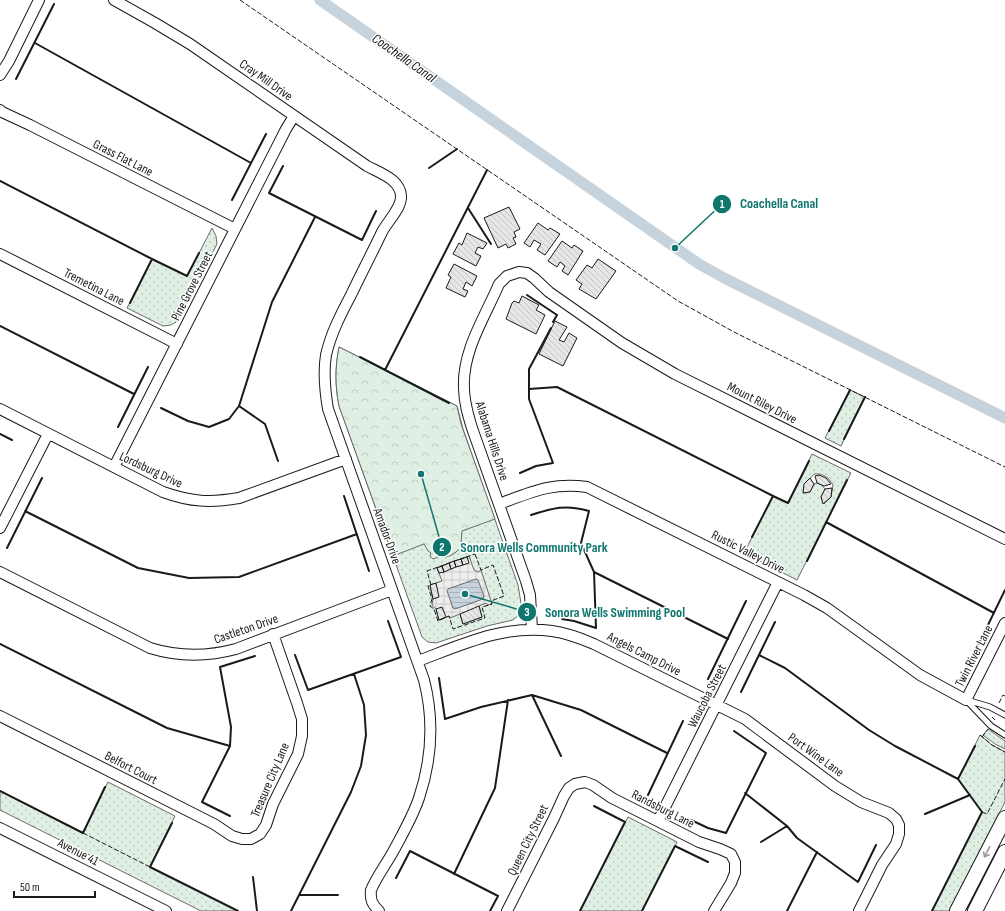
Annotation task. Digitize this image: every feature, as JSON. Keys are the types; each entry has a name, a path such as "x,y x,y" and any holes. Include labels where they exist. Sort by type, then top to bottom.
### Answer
{"street":[{"path":"0,75 9,61 39,0"},
{"name":"Cray Mill Drive","path":"114,0 190,44 367,166 394,182 399,187"},
{"name":"Grass Flat Lane","path":"0,110 235,229"},
{"name":"Pine Grove Street","path":"114,467 294,116"},
{"name":"Amador Drive","path":"379,911 372,905 371,890 411,817 419,799 428,764 431,740 429,698 418,661 328,409 324,372 326,355 337,323 384,228 397,208 401,198 399,187"},
{"name":"Tremetina Lane","path":"0,254 177,344"},
{"name":"Alabama Hills Drive","path":"519,272 507,276 499,284 469,350 464,388 466,410 526,581 530,596 532,630"},
{"name":"Mount Riley Drive","path":"519,272 527,273 548,292 622,343 675,374 1005,539"},
{"name":"Lordsburg Drive","path":"0,409 163,492 182,498 203,502 239,498 346,459"},
{"path":"0,528 48,434"},
{"name":"Rustic Valley Drive","path":"499,504 554,486 570,485 587,487 827,608 920,675 966,700"},
{"name":"Castleton Drive","path":"0,572 134,640 163,652 192,656 220,653 236,649 392,590"},
{"name":"Waucoba Street","path":"658,821 778,582"},
{"name":"Twin River Lane","path":"966,700 1005,623"},
{"name":"Angels Camp Drive","path":"418,661 480,638 513,631 553,631 574,636 594,644 717,705"},
{"name":"Treasure City Lane","path":"251,839 260,834 266,825 273,804 298,754 302,736 302,719 298,703 273,634"},
{"name":"Port Wine Lane","path":"717,705 756,727 848,794 873,808 889,813 896,819 899,825 899,834 896,844 882,865 859,911"},
{"name":"Belfort Court","path":"0,716 214,824 232,836 242,839 251,839"},
{"name":"Randsburg Lane","path":"575,784 584,782 593,785 612,798 699,842 731,854 735,862 735,873 731,883 714,911"},
{"name":"Queen City Street","path":"507,911 568,788 575,784"},
{"path":"957,911 1005,818"},
{"name":"Avenue 41","path":"0,828 166,911"},
{"path":"975,911 1005,852"}],"lane":[{"name":"Rustic Valley Drive","path":"966,700 990,707 1005,715"},
{"name":"Rustic Valley Drive","path":"966,700 991,726 1003,734"},
{"path":"1003,734 1005,727"}],"green space":[{"path":"212,228 216,236 217,244 176,322 171,325 163,326 127,308 152,259 187,276"},
{"path":"339,347 457,406 463,429 518,585 522,609 520,614 513,620 487,626 436,643 428,642 422,637 339,406 336,376"},
{"path":"339,347 457,406 461,424 495,519 462,531 461,542 464,544 461,550 458,550 449,556 438,556 433,559 430,556 431,553 424,544 393,556 339,406 336,376"},
{"path":"850,390 865,397 841,446 825,438"},
{"path":"812,454 851,473 797,580 744,553 773,496 788,503","holes":["814,474 826,476 833,485 831,497 824,504 821,497 825,489 821,484 814,484 810,492 803,493 805,484"]},
{"path":"988,729 1005,741 1005,749 983,735"},
{"path":"980,735 992,745 1005,752 1005,802 949,911 932,911 982,812 958,779"},
{"path":"108,782 175,816 150,867 238,911 201,911 0,810 0,791 83,833"},
{"path":"628,817 677,842 642,911 580,911"}],"shaded area":[{"path":"469,556 474,570 478,572 481,570 492,604 488,605 486,603 479,606 482,617 463,624 460,614 439,620 436,609 432,605 433,599 430,585 442,581 437,568"},
{"path":"476,579 478,580 484,596 483,599 455,609 453,608 447,591 448,589"}],"building":[{"path":"509,207 520,229 514,232 516,237 513,238 516,244 508,248 506,244 498,248 484,218"},
{"path":"538,223 548,230 550,228 560,234 545,255 537,250 541,244 534,240 530,247 524,243"},
{"path":"467,233 487,243 483,249 478,247 475,253 481,256 476,266 453,254 459,243 462,245"},
{"path":"562,241 572,248 574,245 583,251 568,275 562,271 565,266 560,262 557,267 548,261"},
{"path":"598,259 616,271 596,299 579,289 582,284 576,280 587,265 592,268"},
{"path":"454,264 477,276 472,286 466,282 463,289 468,291 465,297 446,288 451,277 448,275"},
{"path":"522,296 539,305 536,310 545,315 536,334 506,319 512,303 514,301 519,303"},
{"path":"555,321 567,327 559,340 564,342 569,333 577,338 563,366 539,354"},
{"path":"819,475 826,478 831,484 824,486 817,483 815,476"},
{"path":"810,478 814,484 810,492 803,493 804,484"},
{"path":"832,488 831,497 823,504 821,497 825,489"},
{"path":"467,557 469,563 463,565 461,559"},
{"path":"461,559 463,565 456,567 454,561"},
{"path":"454,561 456,567 451,569 449,563"},
{"path":"449,563 451,569 444,572 442,566"},
{"path":"442,566 444,572 439,573 437,568"},
{"path":"436,583 439,597 433,599 430,585"},
{"path":"479,606 482,617 463,624 460,614"},
{"path":"442,607 446,617 439,620 436,609"}],"waterway":[{"name":"Coachella Canal","path":"320,0 699,264 726,279 1005,418"}],"fence":[{"path":"240,0 678,301 734,332 1005,467"},
{"path":"475,554 481,570 493,565 504,596 491,601 492,604 482,607 485,618 453,629 449,616 438,621 434,609 430,606 432,599 428,586 431,585 427,571 475,554"},
{"path":"999,703 1003,695 1005,696"},
{"path":"992,717 995,720"},
{"path":"982,737 988,729"},
{"path":"980,735 992,745 1005,752"},
{"path":"982,812 987,814 1005,779"},
{"path":"83,833 150,867"}],"wall":[{"path":"16,79 54,4"},
{"path":"35,43 251,163"},
{"path":"232,200 266,134"},
{"path":"429,168 457,149"},
{"path":"283,166 269,193 362,240 376,211"},
{"path":"385,370 487,170"},
{"path":"0,181 152,259"},
{"path":"468,208 491,244"},
{"path":"161,408 188,421 209,427 229,419 239,406 272,302 315,217"},
{"path":"130,303 152,259 187,276 199,253"},
{"path":"527,295 557,315 553,322"},
{"path":"0,326 134,394"},
{"path":"520,473 536,466 553,463 529,399 529,369 551,328"},
{"path":"360,357 449,403"},
{"path":"118,427 148,367"},
{"path":"529,389 557,387 773,496"},
{"path":"829,431 850,390"},
{"path":"844,439 865,397"},
{"path":"239,406 265,424 278,461"},
{"path":"0,434 12,440"},
{"path":"752,537 773,496 788,503 809,461"},
{"path":"7,548 42,478"},
{"path":"807,561 847,480"},
{"path":"344,496 369,571"},
{"path":"531,515 546,510 566,507 589,511 581,543 594,572 596,628 562,619"},
{"path":"25,511 138,568 189,578 239,577 357,534"},
{"path":"826,522 994,613"},
{"path":"594,572 728,639"},
{"path":"970,662 1005,590"},
{"path":"708,679 746,601"},
{"path":"295,655 308,690 401,657 388,621"},
{"path":"741,692 775,622"},
{"path":"0,644 167,728 230,746"},
{"path":"759,655 785,668 869,730 895,746 958,779"},
{"path":"230,816 202,802 230,746 231,727 220,667 255,656"},
{"path":"291,911 351,792 361,766 366,735 364,705 354,674"},
{"path":"439,678 445,719 481,707 532,695 581,710 667,753"},
{"path":"532,695 561,756"},
{"path":"454,874 495,788 508,700"},
{"path":"648,795 683,721"},
{"path":"691,820 708,828 726,833 766,753 734,731"},
{"path":"932,911 982,812 958,779 975,746"},
{"path":"0,791 83,833 105,787"},
{"path":"745,793 787,826 797,838 858,882 876,845"},
{"path":"925,814 970,795"},
{"path":"580,911 625,822 594,806"},
{"path":"172,823 150,867 238,911"},
{"path":"761,842 787,826"},
{"path":"642,911 675,846 708,862"},
{"path":"396,878 410,851 498,896 490,911"},
{"path":"787,911 817,852"},
{"path":"253,877 257,911"},
{"path":"299,895 338,895"}],"place":[{"name":"Coachella Canal","path":"675,248"},
{"name":"Sonora Wells Community Park","path":"421,474"},
{"name":"Sonora Wells Swimming Pool","path":"465,594"}]}
